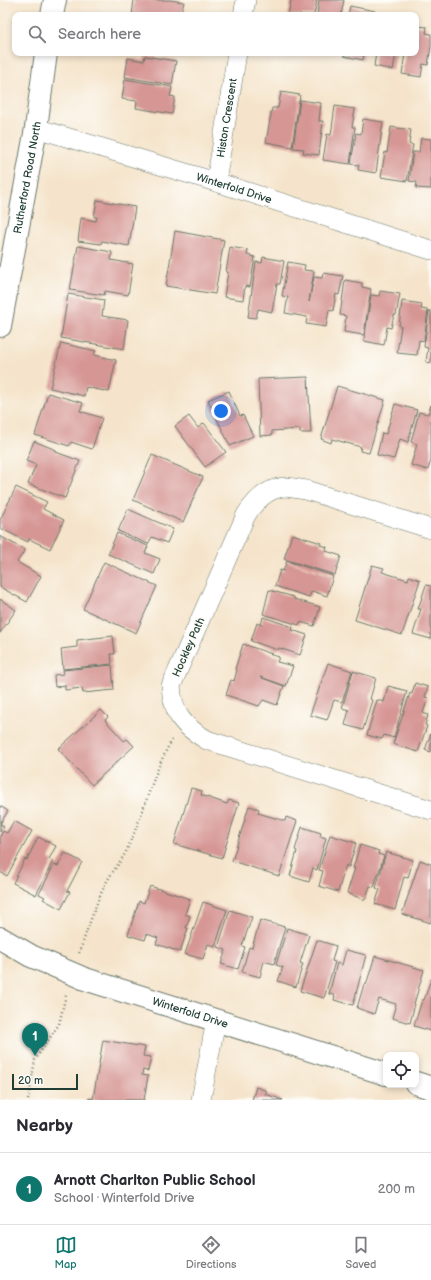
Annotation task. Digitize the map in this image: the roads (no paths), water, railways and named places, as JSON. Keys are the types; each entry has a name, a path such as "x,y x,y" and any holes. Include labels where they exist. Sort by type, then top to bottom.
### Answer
{"street":[{"path":"53,12 55,0"},
{"path":"244,12 246,0"},
{"name":"Rutherford Road North","path":"0,326 36,128 46,56"},
{"name":"Histon Crescent","path":"216,182 237,56"},
{"name":"Winterfold Drive","path":"36,128 216,182 431,250"},
{"name":"Hockley Path","path":"431,529 306,490 286,487 268,492 253,504 246,515 171,686 172,697 182,722 192,731 207,740 431,810"},
{"name":"Winterfold Drive","path":"0,938 31,956 85,980 383,1073"},
{"path":"202,1100 216,1020"},
{"path":"419,1085 431,1088"}],"place":[{"name":"Arnott Charlton Public School","path":"35,1056"}]}
